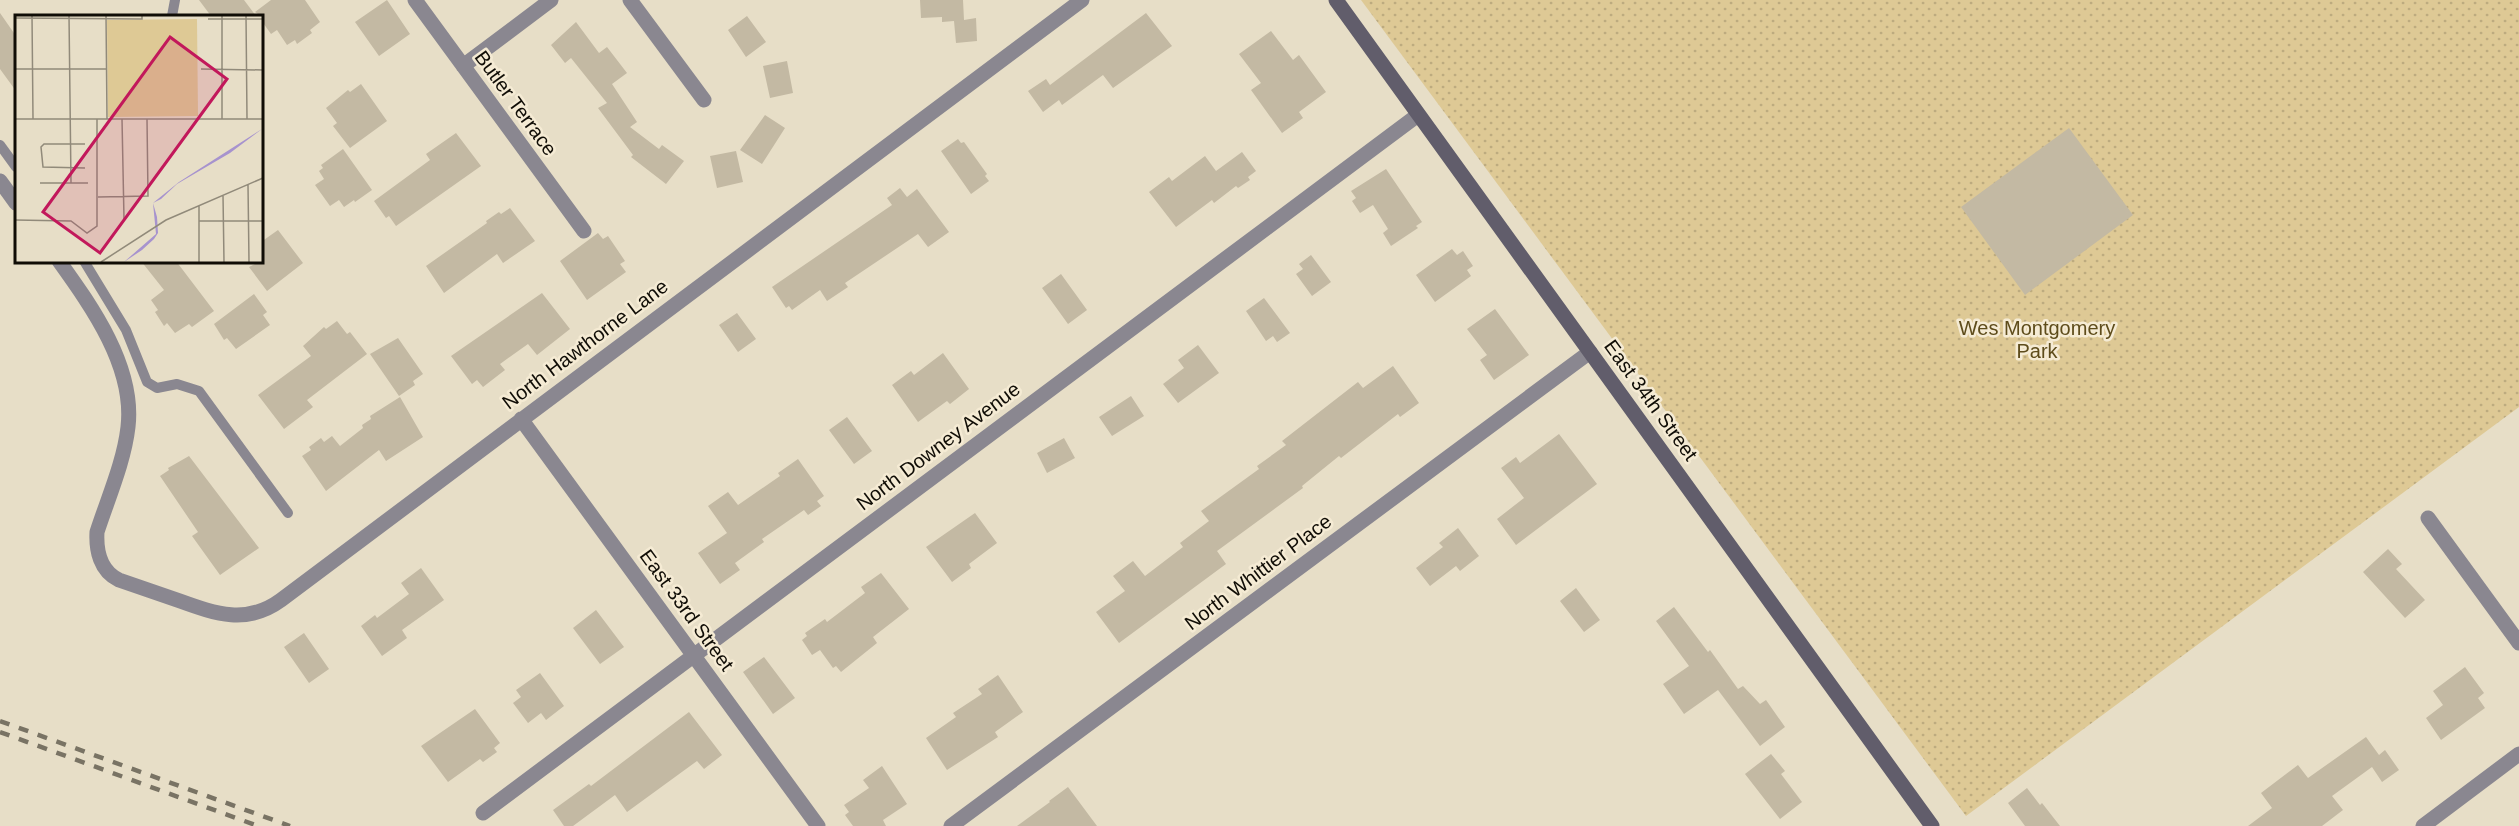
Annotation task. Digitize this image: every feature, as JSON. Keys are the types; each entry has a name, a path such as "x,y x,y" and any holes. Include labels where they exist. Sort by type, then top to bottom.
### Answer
{"main road":[{"name":"East 34th Street","path":"1336,0 1932,826"}],"street":[{"name":"Butler Terrace","path":"416,0 584,231"},
{"path":"463,66 551,0"},
{"path":"630,0 704,100"},
{"name":"North Hawthorne Lane","path":"60,262 104,326 118,364 128,404 124,452 97,532 98,553 109,573 119,580 218,615 241,616 262,611 281,600 1082,0"},
{"name":"North Downey Avenue","path":"483,813 1418,115"},
{"path":"0,181 15,202"},
{"name":"North Whittier Place","path":"951,826 1590,352"},
{"name":"East 33rd Street","path":"521,419 818,826"},
{"path":"2428,518 2519,643"},
{"path":"2422,826 2519,754"}],"lane":[{"path":"172,15 175,0"},
{"path":"0,145 15,166"},
{"path":"85,262 126,330 147,382 157,388 177,384 200,391 288,513"}],"green space":[{"name":"Wes Montgomery Park","path":"1361,0 2519,0 2519,407 1966,816"}],"building":[{"path":"199,0 244,0 255,15 210,15"},
{"path":"271,0 305,0 320,22 310,30 312,33 297,44 295,40 287,45 277,30 271,34 262,21 262,15 255,12"},
{"path":"387,0 410,34 379,56 355,22"},
{"path":"920,0 963,0 964,20 976,18 977,41 956,43 954,21 942,22 942,17 921,18"},
{"path":"0,13 15,35 15,90 0,69"},
{"path":"1146,13 1172,46 1113,88 1103,75 1062,105 1059,100 1043,112 1028,91 1046,79 1050,85"},
{"path":"747,16 766,42 746,57 728,30"},
{"path":"576,22 599,53 607,47 627,73 612,84 637,122 630,127 659,149 662,145 684,161 666,184 631,157 633,155 598,108 607,103 571,58 565,63 551,45"},
{"path":"1271,31 1293,60 1299,55 1326,92 1299,112 1303,118 1282,133 1251,90 1261,83 1239,54"},
{"path":"787,61 793,93 770,98 763,66"},
{"path":"361,84 387,121 350,148 333,126 337,123 326,108 348,90 350,92"},
{"path":"765,115 785,128 762,164 740,150"},
{"path":"2069,128 2133,215 2025,295 1961,207"},
{"path":"456,133 481,166 396,226 389,216 386,218 374,201 430,160 426,154"},
{"path":"958,139 961,143 964,142 987,174 985,176 989,181 971,194 941,151"},
{"path":"343,149 372,190 344,207 339,200 330,206 315,185 324,179 319,171 323,168 321,165"},
{"path":"736,151 743,182 717,188 710,156"},
{"path":"1242,152 1256,171 1248,177 1250,180 1238,188 1236,186 1214,203 1212,200 1176,227 1149,192 1169,177 1172,181 1205,156 1216,171"},
{"path":"1386,169 1422,222 1416,226 1418,228 1391,246 1383,233 1388,229 1373,205 1360,213 1352,201 1356,198 1351,191"},
{"path":"900,188 907,197 917,189 949,232 928,247 918,234 845,283 848,287 827,301 820,290 792,310 789,306 786,308 772,287 892,205 887,198"},
{"path":"510,208 535,241 503,263 497,254 444,293 426,266 499,212 501,214"},
{"path":"278,230 303,263 267,291 249,267 262,262 262,241"},
{"path":"598,233 603,239 608,236 625,261 620,264 626,272 587,300 560,261"},
{"path":"1452,249 1457,255 1463,251 1473,266 1467,270 1471,276 1435,302 1416,275"},
{"path":"1311,255 1331,282 1312,296 1296,274 1303,269 1299,264"},
{"path":"142,262 177,262 214,311 192,327 189,324 175,333 167,323 164,326 151,300 164,290"},
{"path":"1061,274 1087,310 1068,324 1042,288"},
{"path":"542,293 570,329 537,355 528,344 500,364 505,370 483,387 477,380 472,384 451,356"},
{"path":"254,294 267,312 263,315 270,325 236,349 227,338 224,340 214,324"},
{"path":"1264,298 1290,333 1277,342 1273,336 1266,341 1246,311"},
{"path":"1495,309 1529,355 1494,380 1480,360 1487,355 1467,329"},
{"path":"737,313 756,339 738,352 719,325"},
{"path":"337,321 347,334 350,332 367,354 307,400 313,407 284,429 258,395 311,356 303,346 324,327 326,329"},
{"path":"398,338 423,374 413,381 415,385 399,396 370,354"},
{"path":"1198,345 1219,373 1178,403 1163,384 1184,368 1178,360"},
{"path":"943,353 969,389 950,404 947,401 918,422 892,385 911,371 914,375"},
{"path":"1393,366 1419,403 1400,417 1398,414 1341,458 1339,456 1302,486 1303,488 1217,551 1226,564 1119,643 1096,612 1125,591 1113,576 1133,561 1145,576 1183,547 1180,543 1209,521 1201,511 1259,469 1257,466 1286,445 1282,441 1358,382 1363,388"},
{"path":"1131,396 1144,416 1112,436 1099,417"},
{"path":"400,397 423,437 386,461 379,450 326,491 302,456 311,450 309,447 321,438 324,442 332,436 340,446 363,428 362,425 371,419 370,416"},
{"path":"847,417 872,451 854,464 829,430"},
{"path":"1559,434 1597,484 1516,545 1497,519 1524,498 1501,468 1516,457 1520,463"},
{"path":"1064,438 1075,458 1047,473 1037,453"},
{"path":"189,456 259,548 220,575 192,536 198,532 160,476 169,470 168,468"},
{"path":"798,459 824,496 817,501 821,506 808,515 804,510 762,539 764,542 735,563 740,570 720,584 698,553 727,533 708,506 728,492 738,505 780,476 778,473"},
{"path":"975,513 997,543 969,564 971,568 952,582 926,547"},
{"path":"1458,528 1479,556 1460,571 1456,566 1430,586 1416,568 1443,547 1439,543"},
{"path":"2388,549 2402,564 2396,569 2425,600 2405,618 2363,572"},
{"path":"421,568 444,600 402,630 407,638 382,656 361,626 375,615 377,618 409,594 401,583"},
{"path":"881,573 909,609 873,637 877,643 841,672 836,666 833,668 820,650 812,655 802,640 807,636 805,633 825,619 827,622 865,593 861,587"},
{"path":"1576,588 1600,620 1584,632 1560,601"},
{"path":"1674,607 1708,652 1710,650 1738,689 1743,686 1760,704 1766,700 1785,727 1760,746 1718,690 1684,714 1663,684 1689,666 1656,621"},
{"path":"596,610 624,647 600,664 573,628"},
{"path":"304,633 329,669 309,683 284,647"},
{"path":"764,657 795,698 773,714 743,672"},
{"path":"2465,667 2484,693 2478,698 2485,708 2441,740 2426,718 2443,705 2433,691"},
{"path":"540,673 564,706 546,720 541,713 528,723 513,703 521,697 516,690"},
{"path":"998,675 1023,712 995,732 998,737 947,770 926,738 956,717 953,713 982,694 978,689"},
{"path":"475,709 500,743 494,748 497,752 483,762 480,759 448,782 421,746"},
{"path":"689,712 722,755 704,769 697,761 627,812 615,795 573,826 564,826 553,810 589,784 591,786"},
{"path":"2366,737 2379,755 2385,750 2399,770 2382,782 2372,767 2332,796 2343,810 2322,826 2248,826 2272,808 2261,793 2298,765 2308,778"},
{"path":"1771,754 1785,771 1781,774 1802,802 1780,819 1745,774"},
{"path":"882,766 907,804 883,820 886,826 853,826 845,815 849,812 844,805 869,788 863,780"},
{"path":"1068,787 1097,826 1017,826 1050,802"},
{"path":"2027,788 2060,826 2025,826 2008,803"}],"railway":[{"path":"0,721 290,826"},
{"path":"0,732 258,826"}]}
